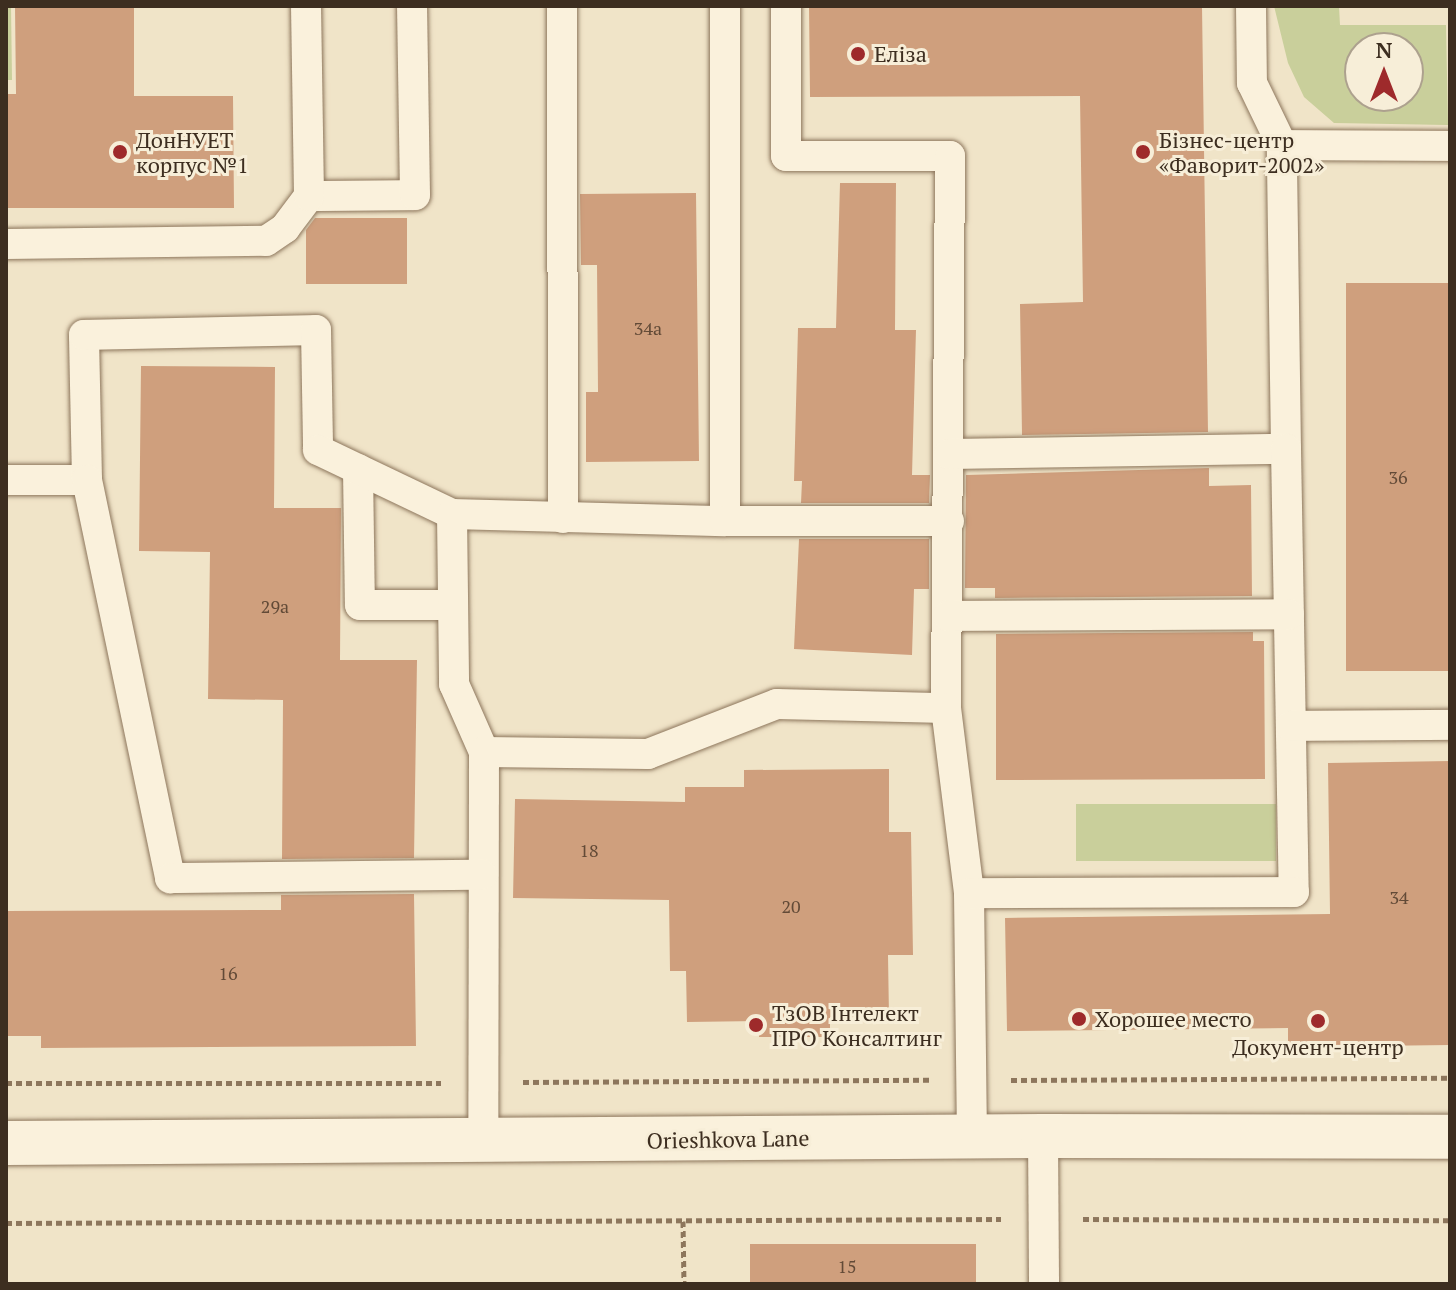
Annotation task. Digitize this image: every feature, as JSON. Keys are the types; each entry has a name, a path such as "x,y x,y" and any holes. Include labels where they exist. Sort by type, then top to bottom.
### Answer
{"street":[{"name":"Orieshkova Lane","path":"6,1143 483,1142 972,1136 1450,1137"}],"lane":[{"path":"6,244 266,241 285,228 309,196 306,6"},
{"path":"309,196 415,195 412,6"},
{"path":"562,6 563,518"},
{"path":"725,6 725,521"},
{"path":"786,6 786,156 950,156 946,708 969,893 972,1136"},
{"path":"969,893 1294,892 1282,145 1252,83 1251,6"},
{"path":"1282,145 1450,146"},
{"path":"482,875 170,878 87,480 84,335 316,330 318,450 452,514 725,521 949,521"},
{"path":"949,454 1286,449"},
{"path":"358,469 360,605 452,605"},
{"path":"6,480 87,480"},
{"path":"452,514 454,684 484,752 483,1142"},
{"path":"948,616 1289,614"},
{"path":"484,752 648,754 777,704 946,708"},
{"path":"1291,726 1450,725"},
{"path":"1043,1136 1044,1284"}],"path":[{"path":"6,1083 1450,1078"},
{"path":"6,1223 1450,1220"},
{"path":"683,1221 684,1284"}],"green space":[{"path":"6,6 11,6 12,80 6,80"},
{"path":"1274,6 1339,6 1340,25 1446,25 1448,125 1334,123 1304,97 1288,63"},
{"path":"1076,804 1276,804 1276,861 1076,861"}],"building":[{"name":"ДонНУЕТ корпус №1","path":"15,6 134,6 134,96 233,96 234,208 6,208 6,94 16,94"},
{"name":"Бізнес-центр «Фаворит-2002»","path":"809,6 1202,6 1208,432 1022,435 1020,304 1083,302 1080,96 810,97"},
{"path":"840,183 896,183 895,330 916,330 912,475 930,475 929,503 801,503 802,481 794,481 798,328 836,328"},
{"path":"696,193 699,461 586,462 586,392 598,392 597,265 581,265 580,194"},
{"path":"315,218 407,218 407,284 306,284 306,230"},
{"path":"1346,283 1450,283 1450,671 1346,671"},
{"path":"141,366 275,367 274,508 341,508 340,660 417,660 414,858 282,859 283,700 208,699 210,552 139,551"},
{"path":"1209,468 1209,486 1251,485 1252,596 995,598 995,588 965,588 966,475"},
{"path":"799,539 929,539 929,589 914,589 912,655 794,649"},
{"path":"1253,632 1253,641 1264,641 1265,779 996,780 996,634"},
{"path":"1450,761 1450,1045 1288,1047 1288,1028 1007,1031 1005,918 1330,914 1328,763"},
{"path":"889,769 889,832 911,832 913,955 888,955 889,1017 830,1017 830,1037 759,1037 759,1021 687,1022 686,971 670,971 669,900 513,898 515,799 685,802 685,787 744,787 744,770"},
{"path":"414,894 416,1046 41,1048 41,1036 6,1036 6,911 281,910 281,895"},
{"path":"750,1244 976,1244 976,1284 750,1284"}],"place":[{"name":"Еліза","path":"858,54"},
{"name":"ДонНУЕТ корпус №1","path":"120,152"},
{"name":"Бізнес-центр «Фаворит-2002»","path":"1143,152"},
{"name":"Хорошее место","path":"1079,1019"},
{"name":"Документ-центр","path":"1318,1021"},
{"name":"ТзОВ Інтелект ПРО Консалтинг","path":"756,1025"}]}
